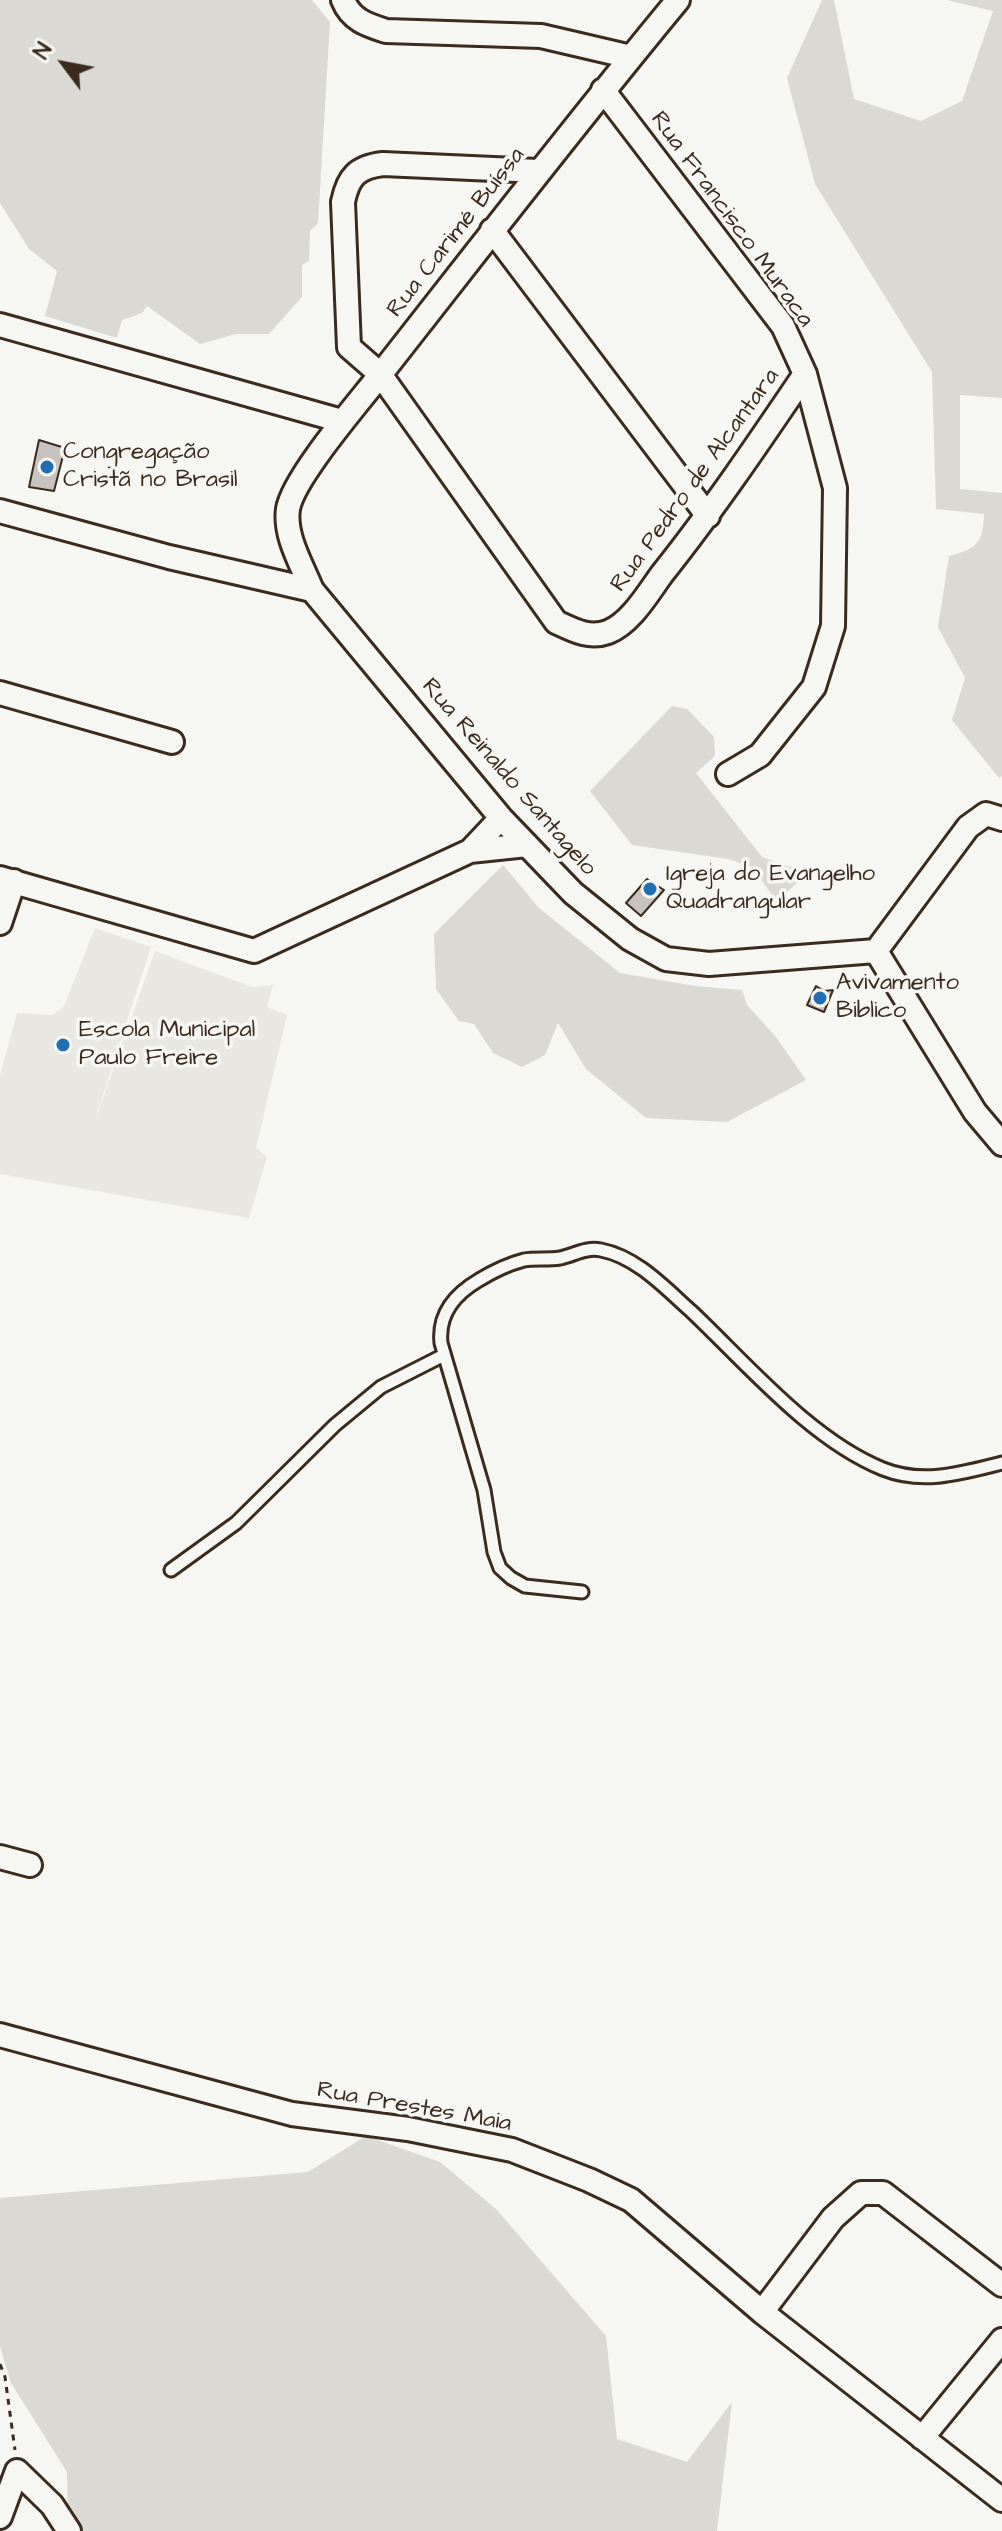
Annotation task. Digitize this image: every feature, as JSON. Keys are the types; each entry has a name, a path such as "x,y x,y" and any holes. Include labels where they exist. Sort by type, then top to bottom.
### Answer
{"street":[{"path":"343,0 348,12 366,25 386,31 541,36 631,57"},
{"name":"Rua Carimé Buíssa","path":"288,507 300,482 342,421 538,171 678,0"},
{"name":"Rua Francisco Muraca","path":"603,90 783,326 805,374 835,488 833,626 814,687 760,755 728,774"},
{"name":"Rua Pedro de Alcantara","path":"538,171 383,164 365,166 354,173 343,202 349,347 380,374 556,622 590,635 609,632 630,615 708,516 805,374"},
{"path":"492,230 708,516"},
{"path":"0,325 342,421"},
{"name":"Rua Reinaldo Santagelo","path":"288,507 288,523 294,546 312,590 501,818 573,893 630,939 666,959 709,964 876,951"},
{"path":"0,511 169,557 312,590"},
{"path":"0,693 172,742"},
{"path":"1002,819 986,814 968,827 876,951 975,1112 1002,1144"},
{"path":"470,851 501,818"},
{"path":"0,923 7,880 254,951 470,851 527,845"},
{"path":"0,1857 30,1865"},
{"name":"Rua Prestes Maia","path":"0,2035 292,2114 408,2129 512,2150 553,2164 631,2200 762,2312 1002,2500"},
{"path":"762,2312 833,2218 861,2193 883,2193 1002,2285"},
{"path":"922,2438 1002,2340"},
{"path":"0,2517 17,2471 52,2505 69,2531"}],"lane":[{"path":"582,1592 525,1586 500,1568 494,1552 484,1490 444,1355 440,1330 446,1310 465,1288 491,1273 524,1260 562,1258 581,1250 601,1250 651,1274 817,1431 882,1469 929,1478 1002,1463"},
{"path":"171,1570 236,1523 335,1425 381,1387 444,1355"}],"path":[{"path":"0,2364 15,2436 17,2471"}],"shaded area":[{"path":"0,0 312,0 330,22 318,223 310,231 309,261 302,265 302,297 269,334 236,334 200,344 147,306 142,313 122,320 117,338 45,316 57,271 29,249 0,203"},
{"path":"822,0 834,0 854,99 921,121 962,101 993,11 947,0 1002,0 1002,398 960,395 960,489 1002,493 1002,776 999,778 952,720 965,678 938,627 949,556 966,551 977,543 984,514 936,509 932,372 815,184 787,78"},
{"path":"672,706 687,709 714,737 715,756 696,773 762,857 807,873 777,902 752,867 728,859 632,845 590,791"},
{"path":"503,865 539,908 620,973 695,986 742,990 747,1005 776,1037 806,1080 727,1122 646,1118 586,1069 558,1023 545,1055 522,1067 493,1053 474,1024 459,1021 436,989 434,934"},
{"path":"95,928 151,947 93,1126 155,951 252,987 273,985 267,1007 287,1015 256,1148 267,1157 249,1218 0,1174 0,1075 17,1013 53,1015 64,1006"},
{"path":"366,2136 440,2162 496,2209 606,2336 617,2439 687,2462 732,2402 717,2531 77,2531 68,2520 67,2472 11,2383 0,2346 0,2198 308,2172"}],"building":[{"name":"Congregação Cristã no Brasil","path":"39,440 65,448 54,491 29,487"},
{"name":"Igreja do Evangelho Quadrangular","path":"647,879 664,890 641,916 626,903"},
{"name":"Avivamento Biblico","path":"816,986 824,991 833,990 824,1012 807,1005"}],"place":[{"name":"Congregação Cristã no Brasil","path":"47,467"},
{"name":"Igreja do Evangelho Quadrangular","path":"650,889"},
{"name":"Avivamento Biblico","path":"820,998"},
{"name":"Escola Municipal Paulo Freire","path":"63,1045"}]}
